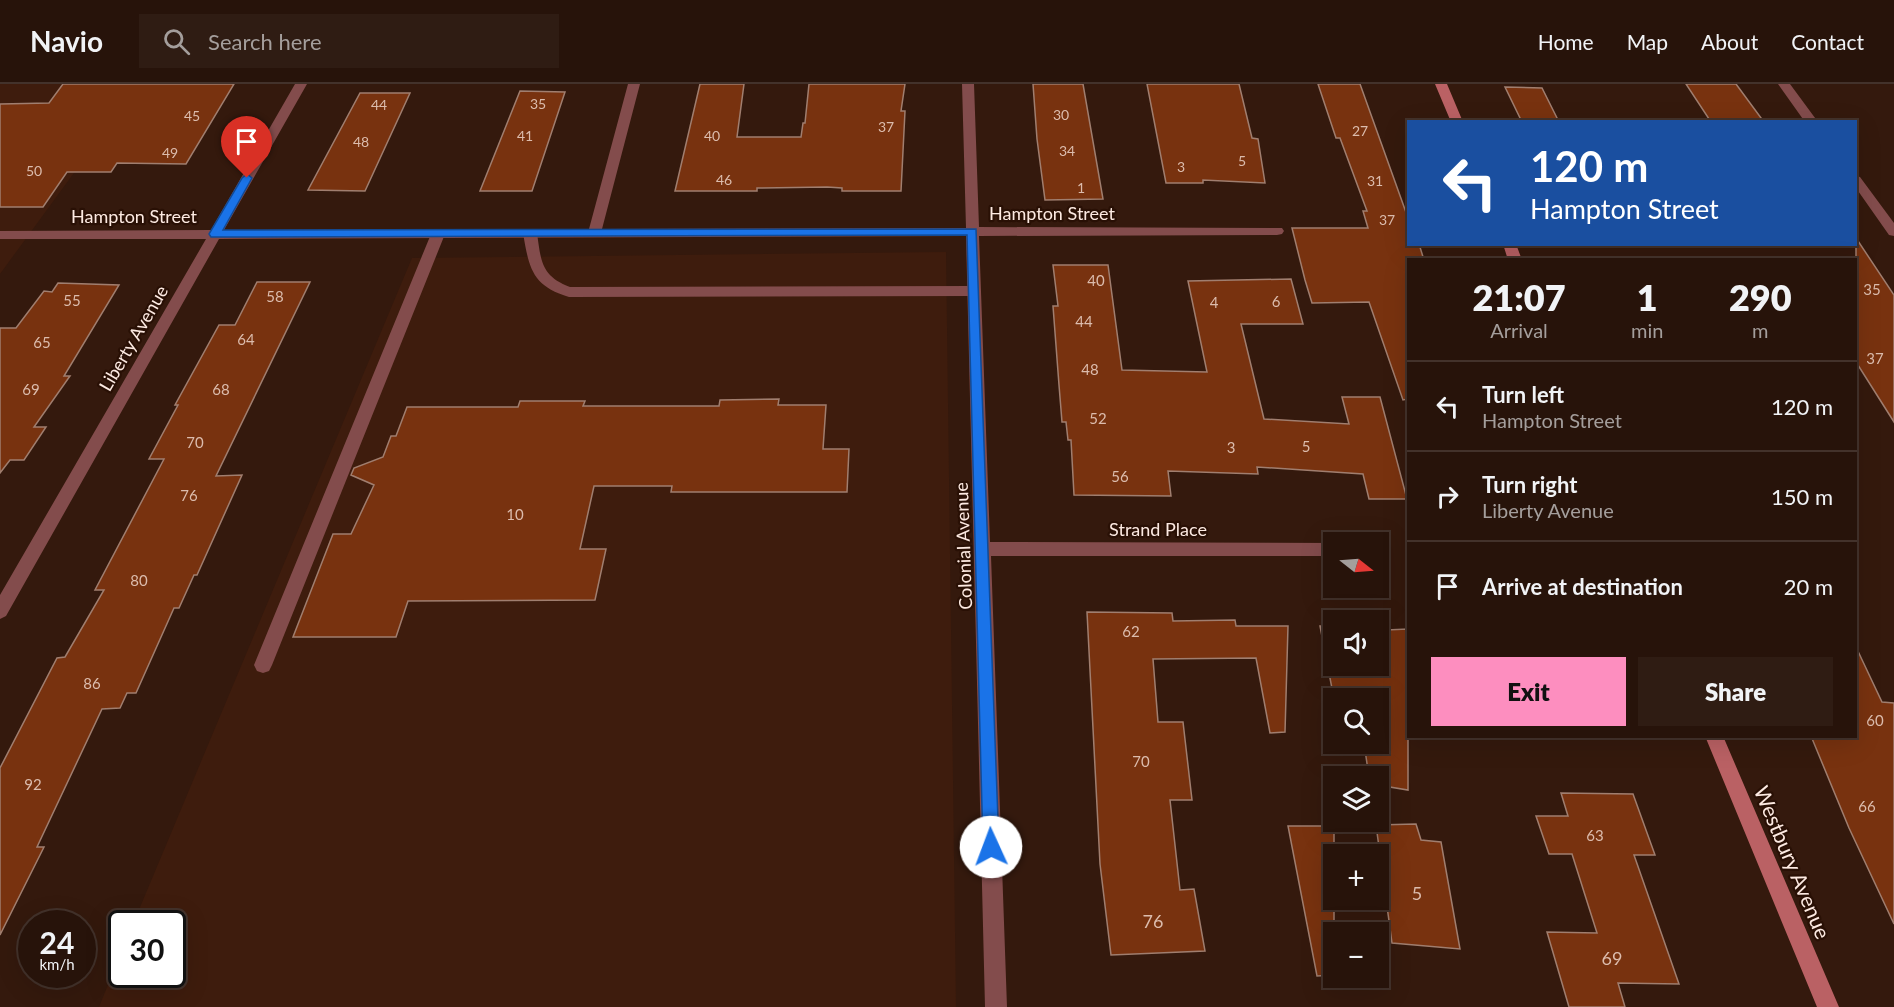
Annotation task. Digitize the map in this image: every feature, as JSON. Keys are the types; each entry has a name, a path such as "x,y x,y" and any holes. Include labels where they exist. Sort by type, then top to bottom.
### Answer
{"main road":[{"path":"1442,84 1456,120"},
{"name":"Westbury Avenue","path":"1715,738 1828,1007"}],"street":[{"name":"Liberty Avenue","path":"0,611 301,84"},
{"path":"594,233 634,84"},
{"name":"Colonial Avenue","path":"968,84 996,1007"},
{"path":"1784,84 1811,120"},
{"path":"1857,181 1894,232"},
{"name":"Hampton Street","path":"0,235 1277,231"},
{"path":"530,233 536,266 548,285 569,292 974,291"},
{"path":"263,665 438,234"},
{"name":"Strand Place","path":"982,549 1323,549"}],"shaded area":[{"path":"0,84 139,84 0,274"},
{"path":"946,252 956,1007 99,1007 108,985 108,988 186,988 186,910 139,910 412,258"}],"building":[{"path":"63,84 234,84 186,164 117,163 111,172 67,172 43,207 0,207 0,104 49,103"},
{"path":"700,84 744,84 737,137 801,137 803,123 805,123 809,84 905,84 901,111 905,111 901,191 842,191 842,188 827,187 757,188 757,191 675,191"},
{"path":"1033,84 1083,84 1103,199 1045,200"},
{"path":"1147,84 1239,84 1252,138 1258,139 1265,183 1203,180 1203,183 1166,183"},
{"path":"1318,84 1360,84 1407,215 1407,246 1420,246 1423,258 1407,258 1407,399 1403,400 1369,302 1312,303 1305,280 1292,228 1368,228 1363,211 1367,211 1340,138 1336,138"},
{"path":"1686,84 1736,84 1763,120 1710,120"},
{"path":"1505,87 1542,88 1558,120 1521,120"},
{"path":"520,91 565,92 532,191 480,191"},
{"path":"360,93 410,93 365,191 308,190"},
{"path":"1857,240 1894,295 1894,422 1857,364"},
{"path":"1053,265 1108,265 1122,370 1207,372 1188,281 1291,279 1303,324 1241,324 1264,419 1349,424 1342,397 1380,397 1407,499 1369,499 1363,474 1257,467 1258,474 1168,471 1171,496 1074,495 1071,440 1068,440 1066,422 1062,422 1053,306 1058,306"},
{"path":"257,282 310,282 216,476 242,475 197,575 194,575 179,608 174,608 136,693 127,693 120,708 102,709 37,847 44,847 0,935 0,768 57,658 65,657 104,590 95,590 164,459 149,459 178,405 175,405 219,325 235,325"},
{"path":"58,283 119,285 64,376 70,376 34,427 46,427 24,460 10,460 0,473 0,328 16,328 44,291 52,292"},
{"path":"779,399 778,405 826,405 823,449 849,449 847,492 671,492 672,486 594,486 580,549 606,549 595,600 408,601 396,637 293,637 333,534 351,534 374,485 351,475 354,468 383,457 391,436 396,436 407,407 518,407 520,401 585,401 583,406 719,406 720,400"},
{"path":"1087,612 1172,613 1173,621 1235,620 1236,626 1288,626 1285,732 1270,733 1256,658 1153,659 1158,722 1183,722 1192,800 1170,800 1180,890 1194,889 1205,951 1111,955 1100,864"},
{"path":"1320,626 1323,626 1323,642"},
{"path":"1407,629 1408,790 1389,787 1389,766 1367,766 1366,754 1389,754 1389,688 1332,688 1330,676 1389,676 1389,630"},
{"path":"1857,649 1882,702 1894,703 1894,924 1849,828 1812,738 1857,738"},
{"path":"1561,793 1633,794 1655,855 1634,855 1679,984 1618,983 1625,1007 1569,1007 1547,932 1597,933 1572,854 1549,854 1536,816 1568,816"},
{"path":"1416,824 1421,840 1441,842 1460,949 1392,943 1388,910 1389,844 1379,844 1377,832 1389,832 1389,825"},
{"path":"1288,826 1323,826 1323,832 1334,832 1334,844 1323,844 1323,910 1334,910 1334,922 1323,922 1323,976 1317,976"}],"route":[{"path":"247,178 215,234 972,232 991,847"}]}
